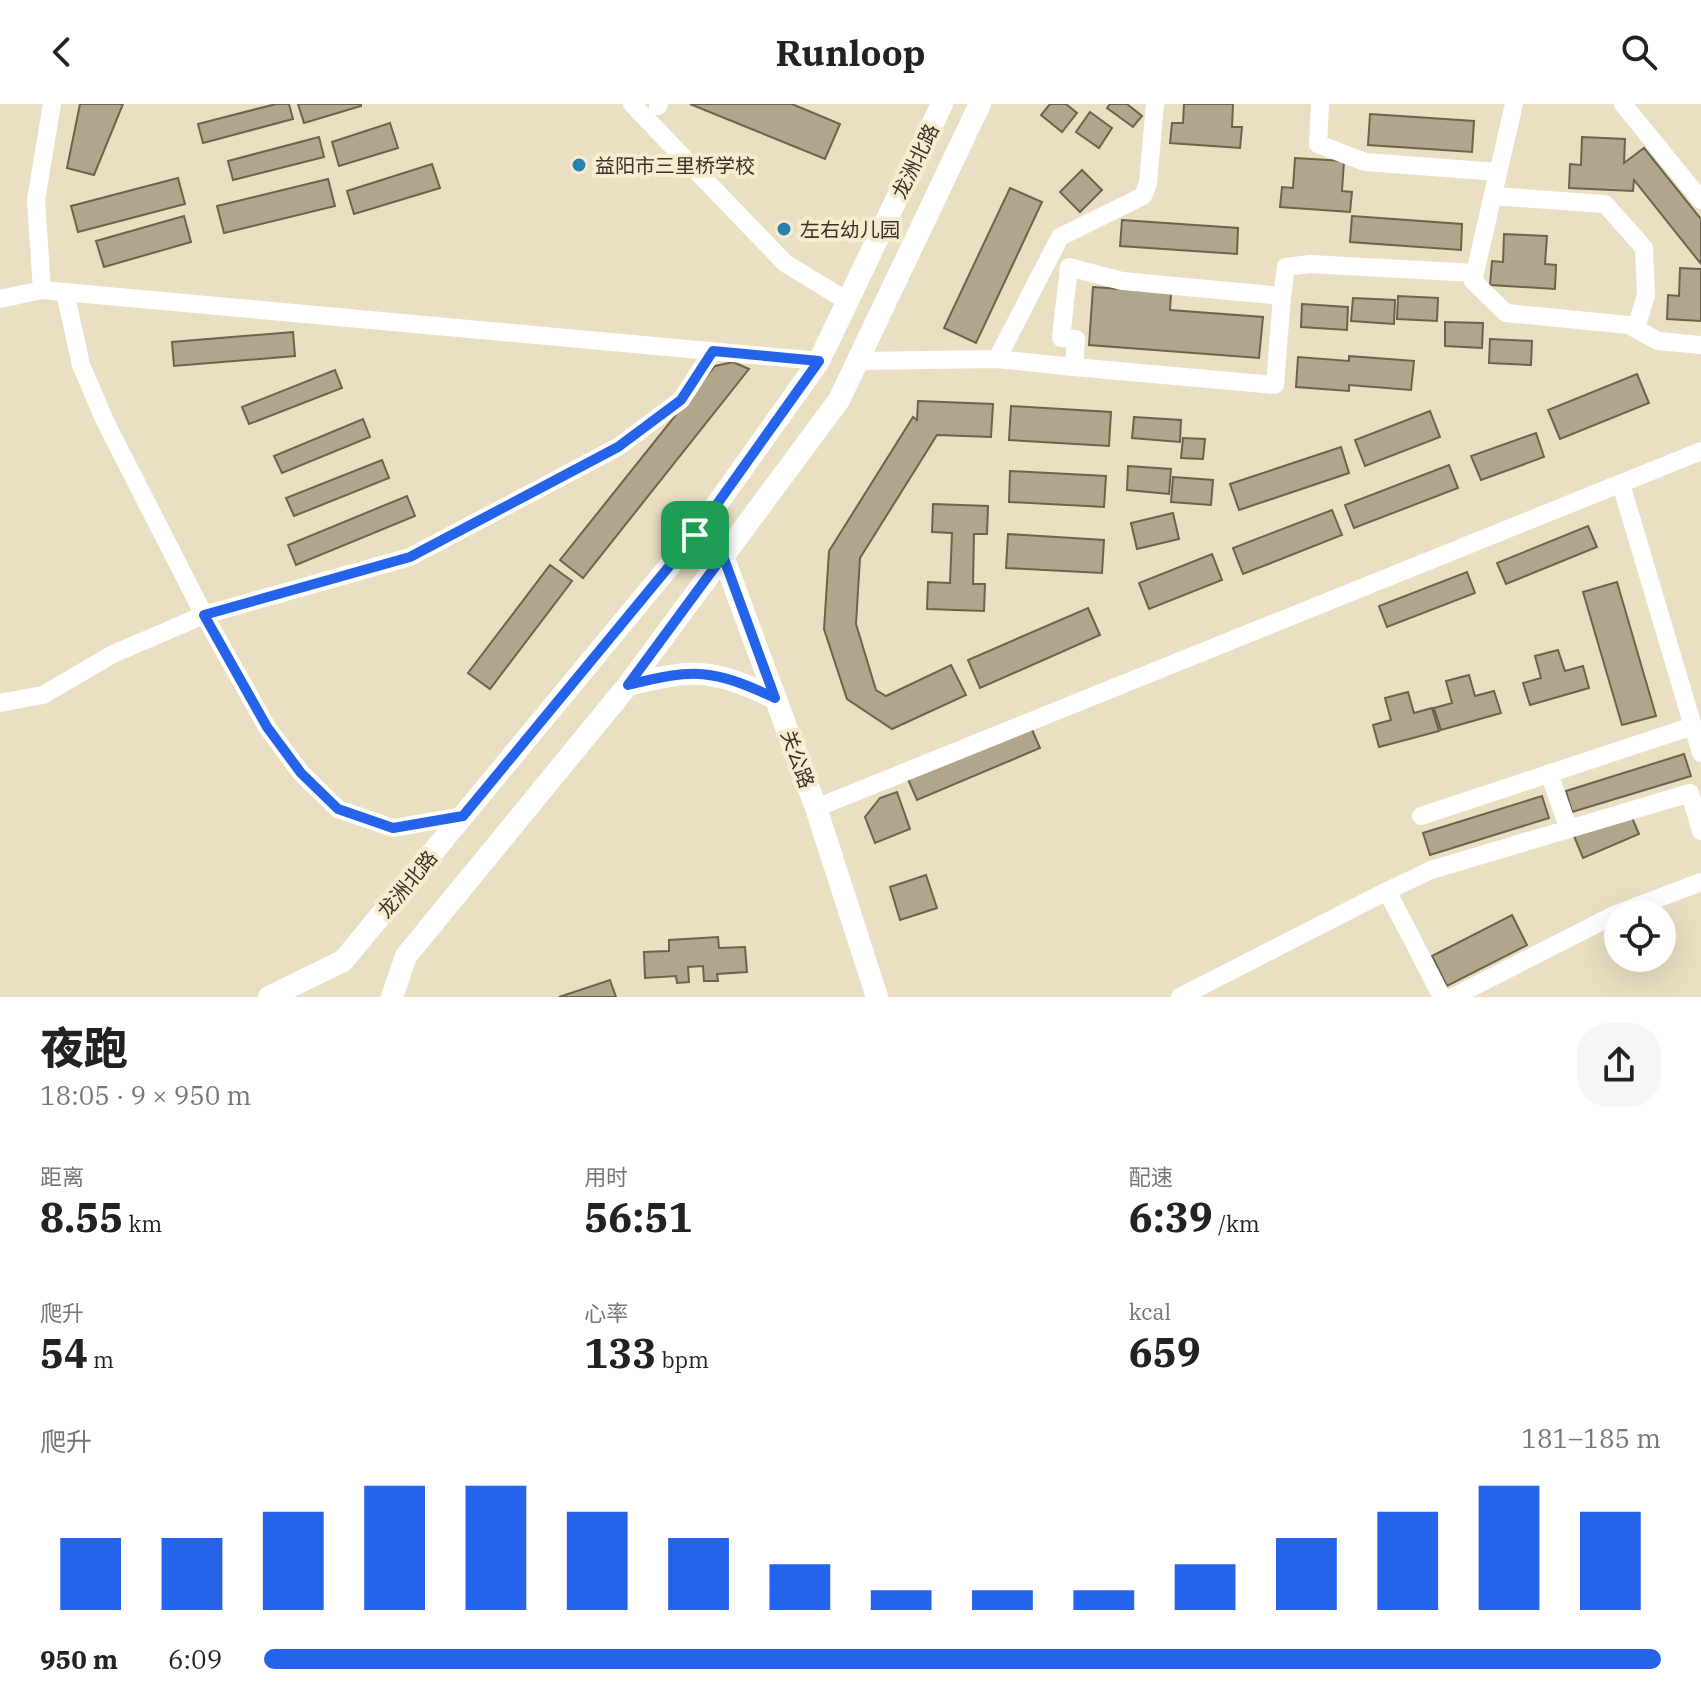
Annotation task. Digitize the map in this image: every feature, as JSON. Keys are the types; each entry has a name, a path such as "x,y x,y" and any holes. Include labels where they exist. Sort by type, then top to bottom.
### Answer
{"main road":[{"name":"龙洲北路","path":"269,997 343,961 695,535 819,361 942,104"},
{"name":"龙洲北路","path":"392,997 406,956 628,685 839,400 980,104"},
{"path":"695,535 723,556"},
{"name":"关公路","path":"723,556 816,808 877,997"},
{"path":"628,685 677,672 729,677 775,698"}],"street":[{"path":"42,290 36,200 52,104"},
{"path":"632,104 785,263 847,301"},
{"path":"997,359 1060,237 1143,196 1148,183 1155,104"},
{"path":"1320,104 1318,144 1365,162 1498,172"},
{"path":"1514,104 1473,281 1506,313 1629,325 1658,341 1701,345"},
{"path":"1623,104 1701,200"},
{"path":"1493,196 1605,204 1629,227 1644,248 1646,295 1636,328"},
{"path":"857,361 997,359 1275,385 1286,267 1310,264 1475,273"},
{"path":"1074,367 1076,339 1061,338 1069,267 1122,281 1282,296"},
{"path":"0,299 42,290 819,361"},
{"path":"65,292 81,365 105,421 204,615 267,727 301,773 338,809 393,828 463,816"},
{"path":"0,703 43,695 113,654 204,615 410,557 618,447 681,400 713,351"},
{"path":"816,808 1701,451"},
{"path":"1621,484 1701,753"},
{"path":"1421,816 1693,726"},
{"path":"1549,773 1568,827"},
{"path":"1180,997 1431,870 1690,793 1701,831"},
{"path":"1453,997 1614,915 1701,882"},
{"path":"1387,891 1442,997"},
{"path":"403,997 406,956"}],"building":[{"path":"80,104 123,104 94,175 67,168"},
{"path":"276,104 289,104 293,119 203,143 198,124"},
{"path":"298,104 361,104 361,106 304,123"},
{"path":"690,104 792,104 840,124 825,159"},
{"path":"1050,104 1066,104 1077,113 1062,132 1041,115"},
{"path":"1110,104 1127,104 1142,116 1133,127 1107,108"},
{"path":"1184,104 1233,104 1232,127 1242,127 1240,148 1170,143 1172,123 1183,123"},
{"path":"1090,112 1112,128 1099,148 1076,132"},
{"path":"1370,114 1474,121 1472,152 1368,145"},
{"path":"390,123 398,148 339,166 332,142"},
{"path":"319,137 324,157 233,180 228,161"},
{"path":"1582,137 1625,139 1624,163 1644,148 1701,219 1701,264 1634,180 1633,191 1569,188 1570,164 1581,165"},
{"path":"1295,158 1344,161 1342,191 1352,192 1350,212 1280,207 1282,187 1293,188"},
{"path":"432,164 440,188 354,214 347,191"},
{"path":"1082,170 1102,190 1080,212 1060,192"},
{"path":"178,178 185,204 78,232 71,206"},
{"path":"328,179 335,206 224,233 217,206"},
{"path":"1010,188 1042,202 976,343 944,328"},
{"path":"184,216 191,242 104,267 96,241"},
{"path":"1352,216 1462,224 1461,250 1350,242"},
{"path":"1122,220 1238,228 1237,254 1120,246"},
{"path":"1504,234 1547,236 1545,264 1556,265 1555,289 1490,285 1492,261 1503,262"},
{"path":"1680,268 1701,269 1701,321 1667,319 1668,295 1679,296"},
{"path":"1093,287 1171,293 1170,310 1263,317 1259,358 1089,345"},
{"path":"1398,296 1438,298 1437,321 1397,319"},
{"path":"1353,298 1395,300 1394,324 1351,321"},
{"path":"1302,304 1348,307 1347,330 1301,327"},
{"path":"1445,322 1483,323 1482,348 1445,346"},
{"path":"293,332 295,356 174,366 172,342"},
{"path":"1490,339 1532,341 1531,365 1489,363"},
{"path":"1349,356 1414,361 1411,390 1349,385 1349,391 1296,387 1298,357 1349,361"},
{"path":"733,362 749,369 583,578 560,560 715,366"},
{"path":"335,370 342,388 249,424 242,407"},
{"path":"1637,374 1649,403 1560,439 1548,410"},
{"path":"918,401 993,404 991,437 937,435 860,558 856,624 876,690 886,696 951,665 966,695 892,729 847,699 824,629 829,551 913,417 917,420"},
{"path":"1011,406 1111,412 1109,446 1009,440"},
{"path":"1430,411 1440,437 1365,466 1355,440"},
{"path":"1134,417 1181,420 1180,442 1132,438"},
{"path":"363,419 370,437 282,473 274,456"},
{"path":"1536,433 1544,457 1481,480 1471,456"},
{"path":"1183,438 1205,439 1203,459 1181,458"},
{"path":"1341,447 1349,473 1239,510 1230,484"},
{"path":"382,460 389,478 294,516 286,498"},
{"path":"1449,465 1458,488 1354,528 1345,505"},
{"path":"1128,466 1171,469 1169,494 1127,490"},
{"path":"1010,471 1106,476 1104,507 1009,502"},
{"path":"1173,477 1213,480 1211,505 1171,502"},
{"path":"407,496 415,516 296,565 288,545"},
{"path":"933,504 988,506 987,534 974,534 973,584 985,584 984,611 927,609 928,582 950,583 952,533 932,532"},
{"path":"1332,510 1342,535 1243,574 1233,548"},
{"path":"1173,513 1179,539 1137,549 1131,523"},
{"path":"1588,526 1597,547 1506,584 1497,563"},
{"path":"1008,534 1104,540 1102,573 1006,568"},
{"path":"1212,554 1222,580 1149,609 1139,583"},
{"path":"550,565 572,581 490,689 468,673"},
{"path":"1467,572 1475,593 1387,627 1379,606"},
{"path":"1617,582 1656,716 1622,725 1583,592"},
{"path":"1088,608 1100,635 980,688 968,660"},
{"path":"1558,650 1565,671 1583,666 1589,688 1530,705 1523,683 1541,678 1535,656"},
{"path":"1469,675 1475,696 1494,691 1501,713 1441,730 1434,708 1452,703 1446,681"},
{"path":"1408,692 1414,713 1432,708 1439,731 1379,747 1373,725 1391,720 1385,698"},
{"path":"1030,725 1040,748 917,800 907,777"},
{"path":"1684,754 1691,776 1572,812 1566,791"},
{"path":"897,792 910,829 875,843 865,817 880,798"},
{"path":"1542,796 1549,818 1430,855 1423,833"},
{"path":"1630,813 1639,834 1583,858 1574,836"},
{"path":"926,875 937,908 900,920 890,887"},
{"path":"1512,915 1527,945 1447,986 1432,956"},
{"path":"718,937 719,948 745,947 747,972 717,974 718,981 704,981 703,966 688,967 689,982 677,983 676,976 645,978 644,952 669,951 669,940"},
{"path":"610,980 616,997 559,997"}],"place":[{"name":"益阳市三里桥学校","path":"579,165"},
{"name":"左右幼儿园","path":"784,229"}],"route":[{"path":"695,535 463,816 393,828 338,809 301,773 267,727 204,615 410,557 618,447 681,400 713,351 819,361 695,535 723,556 775,698 729,677 677,672 628,685 723,556 695,535"}]}
